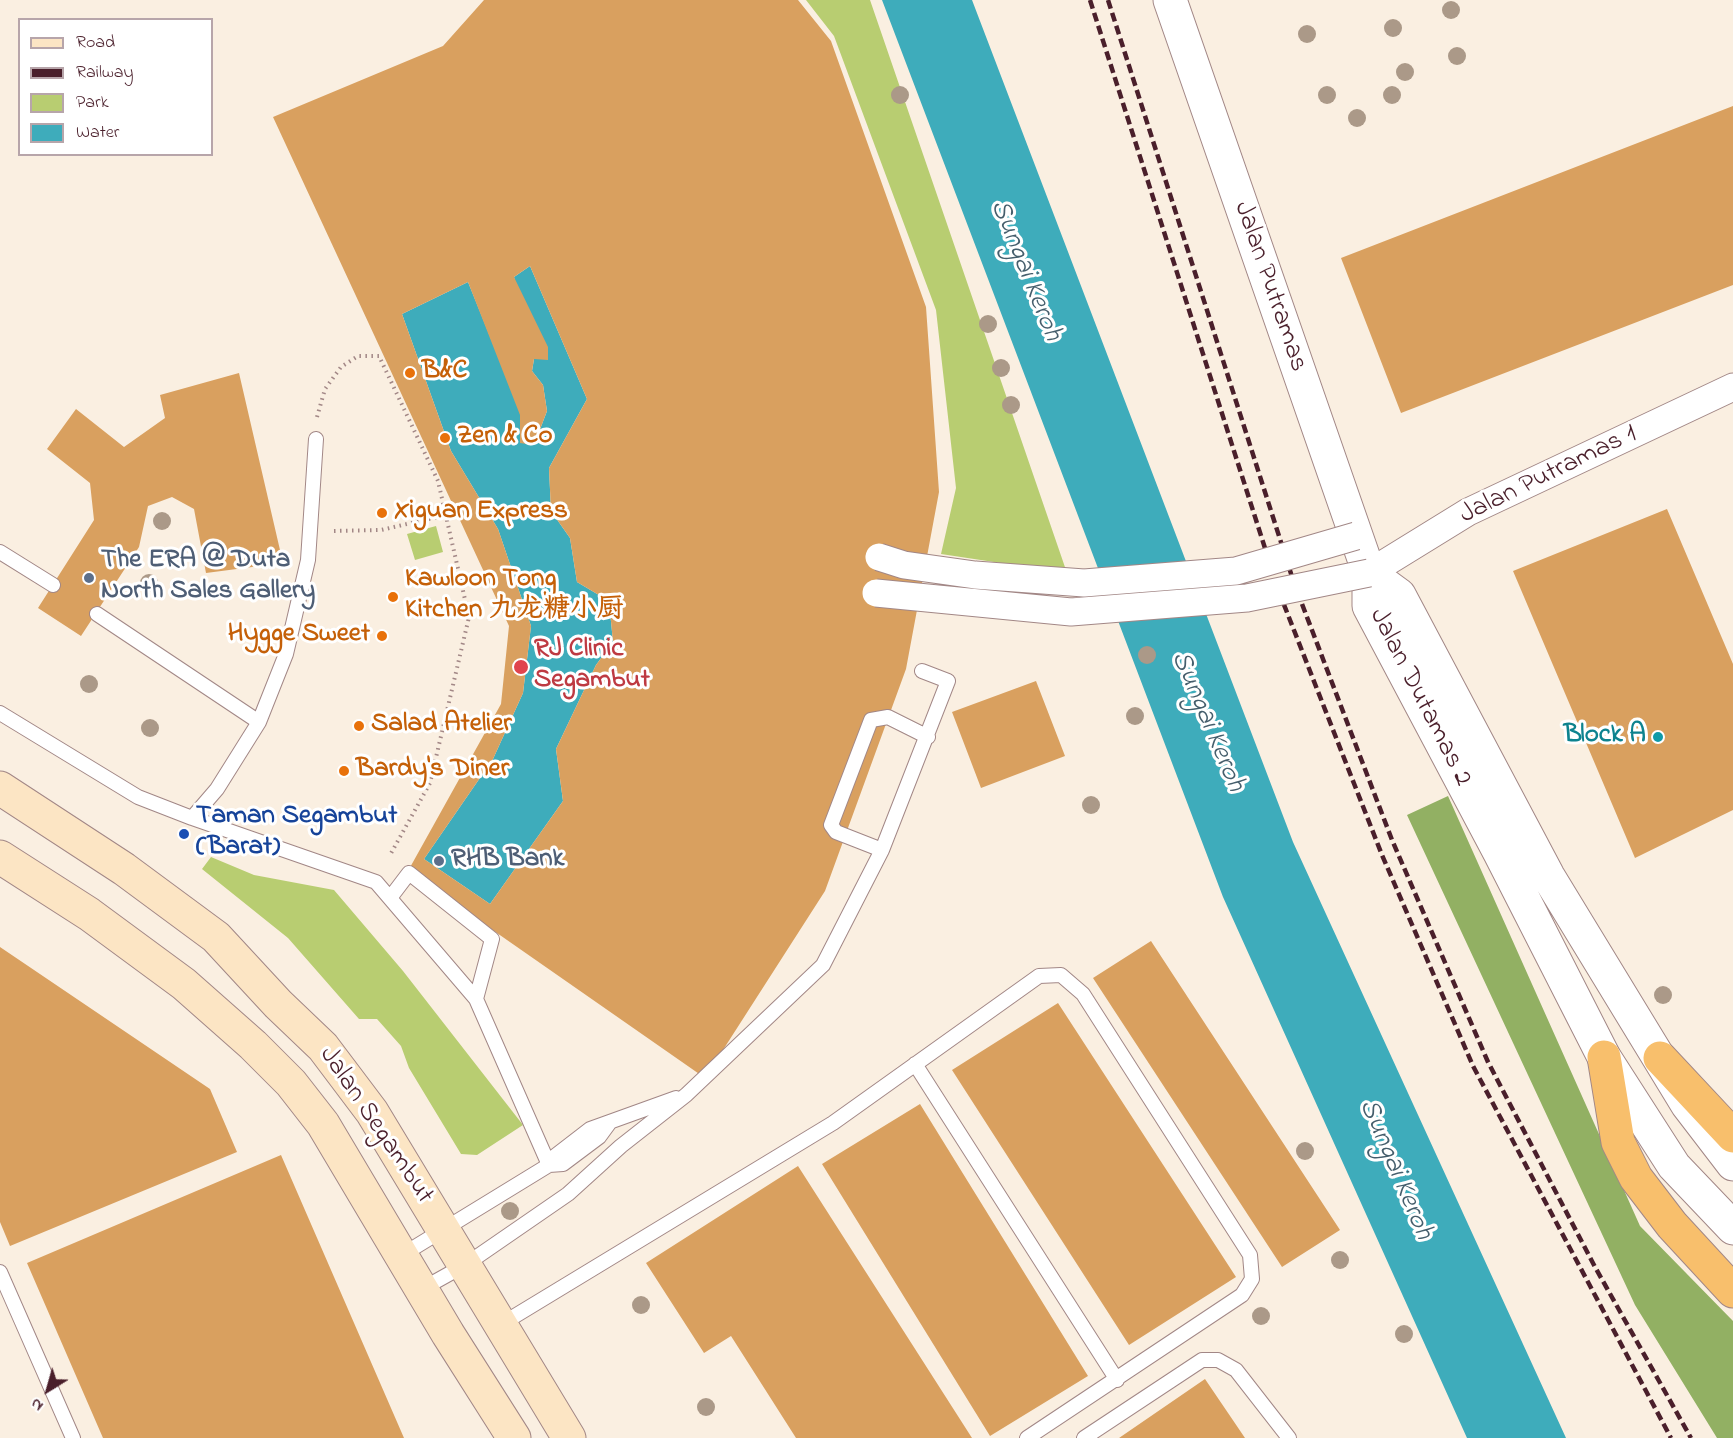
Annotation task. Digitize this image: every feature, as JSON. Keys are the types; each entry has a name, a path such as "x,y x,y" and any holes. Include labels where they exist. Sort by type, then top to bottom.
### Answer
{"highway":[{"path":"1604,1057 1618,1142 1636,1178 1672,1225 1733,1292"},
{"path":"1660,1058 1733,1136"}],"main road":[{"name":"Jalan Segambut","path":"0,788 124,869 216,937 278,1004 323,1047 372,1112 569,1438"},
{"path":"0,813 173,926 278,1004"},
{"name":"Jalan Segambut","path":"0,857 89,914 184,984 253,1045 291,1083 323,1124 514,1438"}],"street":[{"name":"Jalan Putramas","path":"1170,0 1369,573"},
{"name":"Jalan Putramas 1","path":"1369,573 1468,512 1733,387"},
{"path":"879,557 904,565 975,575 1084,583 1236,571 1356,536"},
{"path":"876,593 1071,612 1247,598 1369,573"},
{"name":"Jalan Dutamas 2","path":"1369,573 1369,606 1500,853 1604,1057 1674,1166 1733,1228"},
{"name":"Jalan Dutamas 2","path":"1369,573 1399,594 1548,876 1687,1104 1733,1164"},
{"path":"968,601 975,575"}],"lane":[{"path":"192,818 217,789 259,722 286,654 308,560 316,439"},
{"path":"0,552 53,585"},
{"path":"97,614 259,722"},
{"path":"422,1289 465,1265 568,1194 621,1146 687,1095 823,965 882,850 948,681 922,671"},
{"path":"0,713 138,797 376,882 476,999 549,1165"},
{"path":"882,850 836,832 831,825 871,720 888,717 928,737"},
{"path":"390,898 409,873 492,939 476,999"},
{"path":"500,1324 833,1124 1039,976 1061,975 1083,994 1250,1255 1252,1278 1242,1295 1027,1438"},
{"path":"915,1064 1117,1380"},
{"path":"402,1255 549,1165 564,1164 599,1137 610,1122 687,1095"},
{"path":"0,1272 73,1438"},
{"path":"1084,1438 1202,1360 1218,1360 1236,1370 1289,1438"}],"path":[{"path":"316,439 316,414 325,389 341,367 358,356 379,356 438,481 470,617 430,783 376,882"},
{"path":"309,532 381,530 446,516"}],"green space":[{"path":"806,0 870,0 1067,573 941,554 956,488 936,310 834,36"},
{"path":"436,526 443,552 415,560 407,534"},
{"path":"1448,796 1640,1226 1733,1321 1733,1438 1717,1438 1635,1305 1407,815"},
{"path":"211,857 254,875 334,890 403,971 523,1125 477,1155 461,1154 409,1068 401,1046 377,1019 359,1019 288,938 202,869"}],"water":[{"name":"Sungai Keroh","path":"882,0 972,0 1293,842 1566,1438 1467,1438 1223,897"},
{"path":"530,266 587,399 549,468 551,511 570,538 577,582 609,601 613,642 596,665 556,749 563,801 490,904 424,859 493,759 523,693 531,626 498,529 451,451 402,314 468,282 534,445 547,411 543,385 532,371 534,359 514,277"}],"building":[{"path":"484,0 798,0 831,41 926,307 939,492 906,669 825,891 705,1078 408,871 501,704 509,626 273,117 443,46","holes":["530,266 587,399 549,468 551,511 570,538 577,582 609,601 613,642 596,665 556,749 563,801 490,904 424,859 493,759 523,693 531,626 498,529 451,451 402,314 468,282 520,415 520,443 534,445 547,411 543,385 532,371 534,359 548,360 548,347 514,277"]},
{"path":"1733,106 1733,285 1401,413 1341,258"},
{"path":"239,373 283,563 206,573 194,509 172,497 148,506 139,547 81,636 38,608 94,520 90,483 47,449 76,409 124,447 165,418 160,395"},
{"name":"Block A","path":"1667,509 1733,664 1733,810 1635,858 1513,571"},
{"path":"1036,681 1065,756 981,788 952,712"},
{"path":"1151,941 1340,1230 1282,1267 1093,978"},
{"path":"0,947 210,1089 237,1152 10,1246 0,1222"},
{"path":"1058,1003 1236,1277 1129,1345 952,1070"},
{"path":"920,1104 1088,1376 990,1436 822,1164"},
{"path":"281,1155 404,1438 103,1438 27,1263"},
{"path":"798,1166 972,1438 796,1438 731,1336 704,1353 646,1263"},
{"path":"1205,1379 1245,1438 1119,1438"}],"railway":[{"path":"1090,0 1279,592 1382,855 1473,1066 1671,1438"},
{"path":"1108,0 1294,583 1392,840 1488,1062 1595,1267 1691,1438"}],"place":[{"name":"B&C","path":"410,373"},
{"name":"Zen & Co","path":"445,438"},
{"name":"Xiguan Express","path":"382,513"},
{"name":"The ERA @ Duta North Sales Gallery","path":"89,578"},
{"name":"Kawloon Tong Kitchen 九龙糖小厨","path":"393,597"},
{"name":"Hygge Sweet","path":"382,636"},
{"name":"RJ Clinic Segambut","path":"521,667"},
{"name":"Salad Atelier","path":"359,726"},
{"name":"Block A","path":"1658,737"},
{"name":"Bardy's Diner","path":"344,771"},
{"name":"Taman Segambut (Barat)","path":"184,834"},
{"name":"RHB Bank","path":"439,861"}]}
